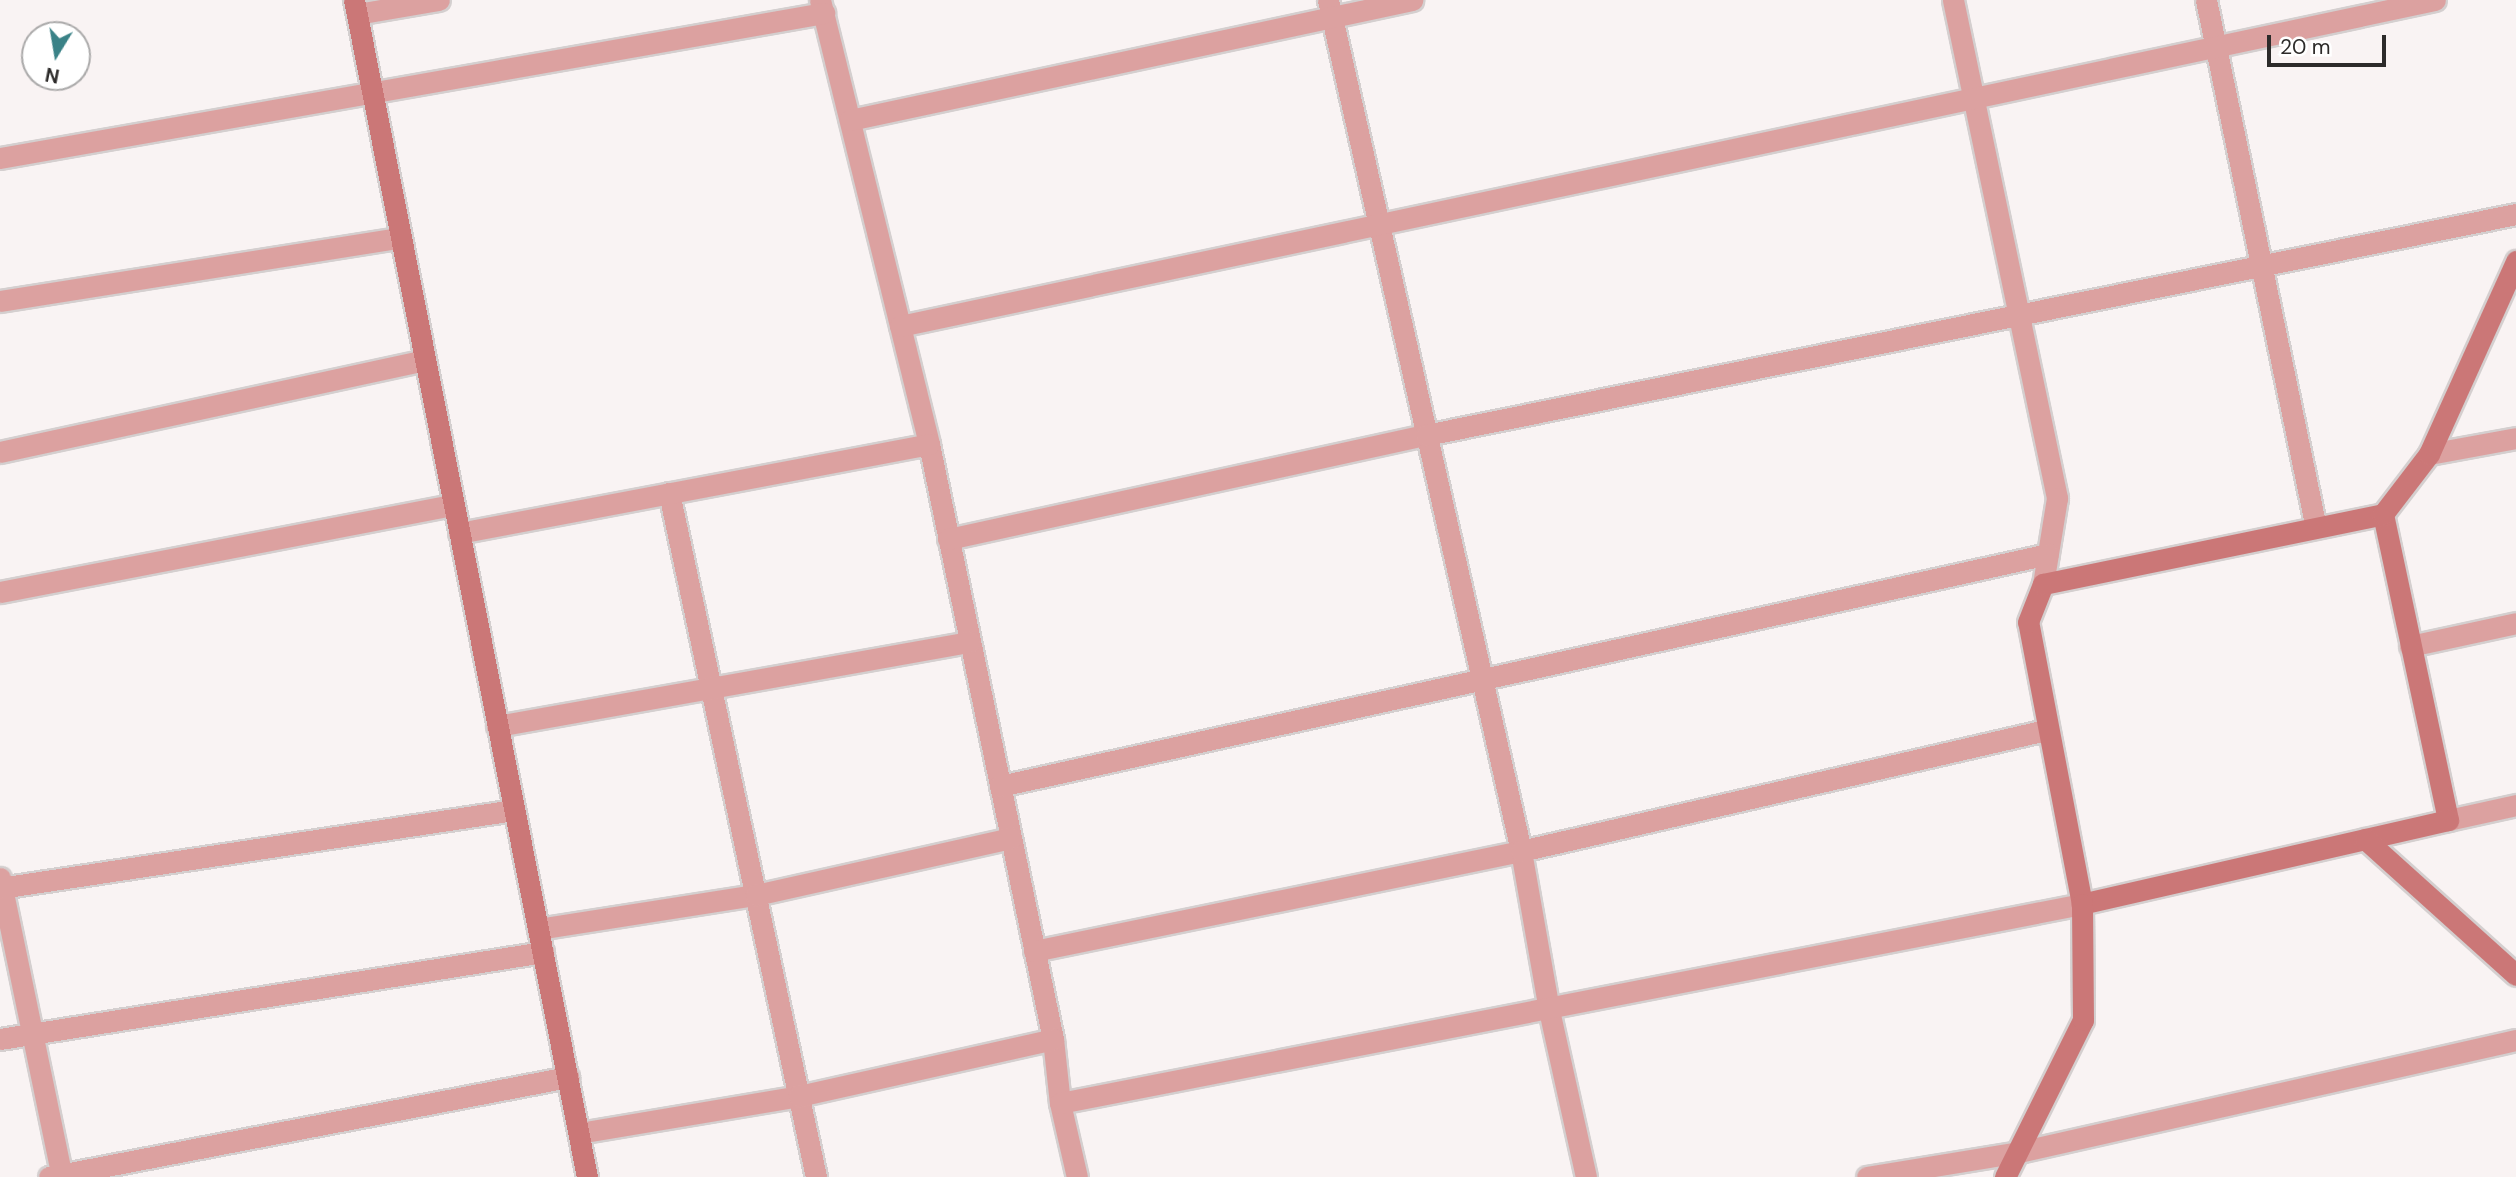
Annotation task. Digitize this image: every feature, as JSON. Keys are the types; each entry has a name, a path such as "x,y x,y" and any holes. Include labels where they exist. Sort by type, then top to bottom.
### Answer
{"street":[{"path":"439,0 355,7 587,1177"},
{"path":"850,120 1330,9 1412,0"},
{"path":"1954,0 2057,498 2043,584 2028,622 2046,730 2082,904 2084,1020 2005,1177"},
{"path":"2206,0 2316,527"},
{"path":"900,326 2434,0"},
{"path":"0,158 822,6 929,444 1053,1040 1060,1103 1077,1177"},
{"path":"1330,9 1381,224 1521,851 1549,1010 1586,1177"},
{"path":"948,539 1426,435 2262,268 2516,214"},
{"path":"0,301 400,238"},
{"path":"2043,584 2383,514 2429,454 2516,261"},
{"path":"0,452 424,360"},
{"path":"2429,454 2516,438"},
{"path":"459,533 929,444"},
{"path":"668,493 816,1177"},
{"path":"0,592 453,505"},
{"path":"2383,514 2448,820"},
{"path":"1000,786 2048,554"},
{"path":"2410,646 2516,623"},
{"path":"497,726 711,685 970,642"},
{"path":"1034,951 1521,851 2046,730"},
{"path":"1060,1103 1549,1010 2082,904 2516,805"},
{"path":"514,810 1,884 34,1034 57,1176 568,1077"},
{"path":"538,929 756,895 1011,838"},
{"path":"2365,839 2516,975"},
{"path":"0,1039 543,953"},
{"path":"579,1133 799,1096 1053,1040"},
{"path":"1867,1177 2019,1152 2516,1040"}]}
